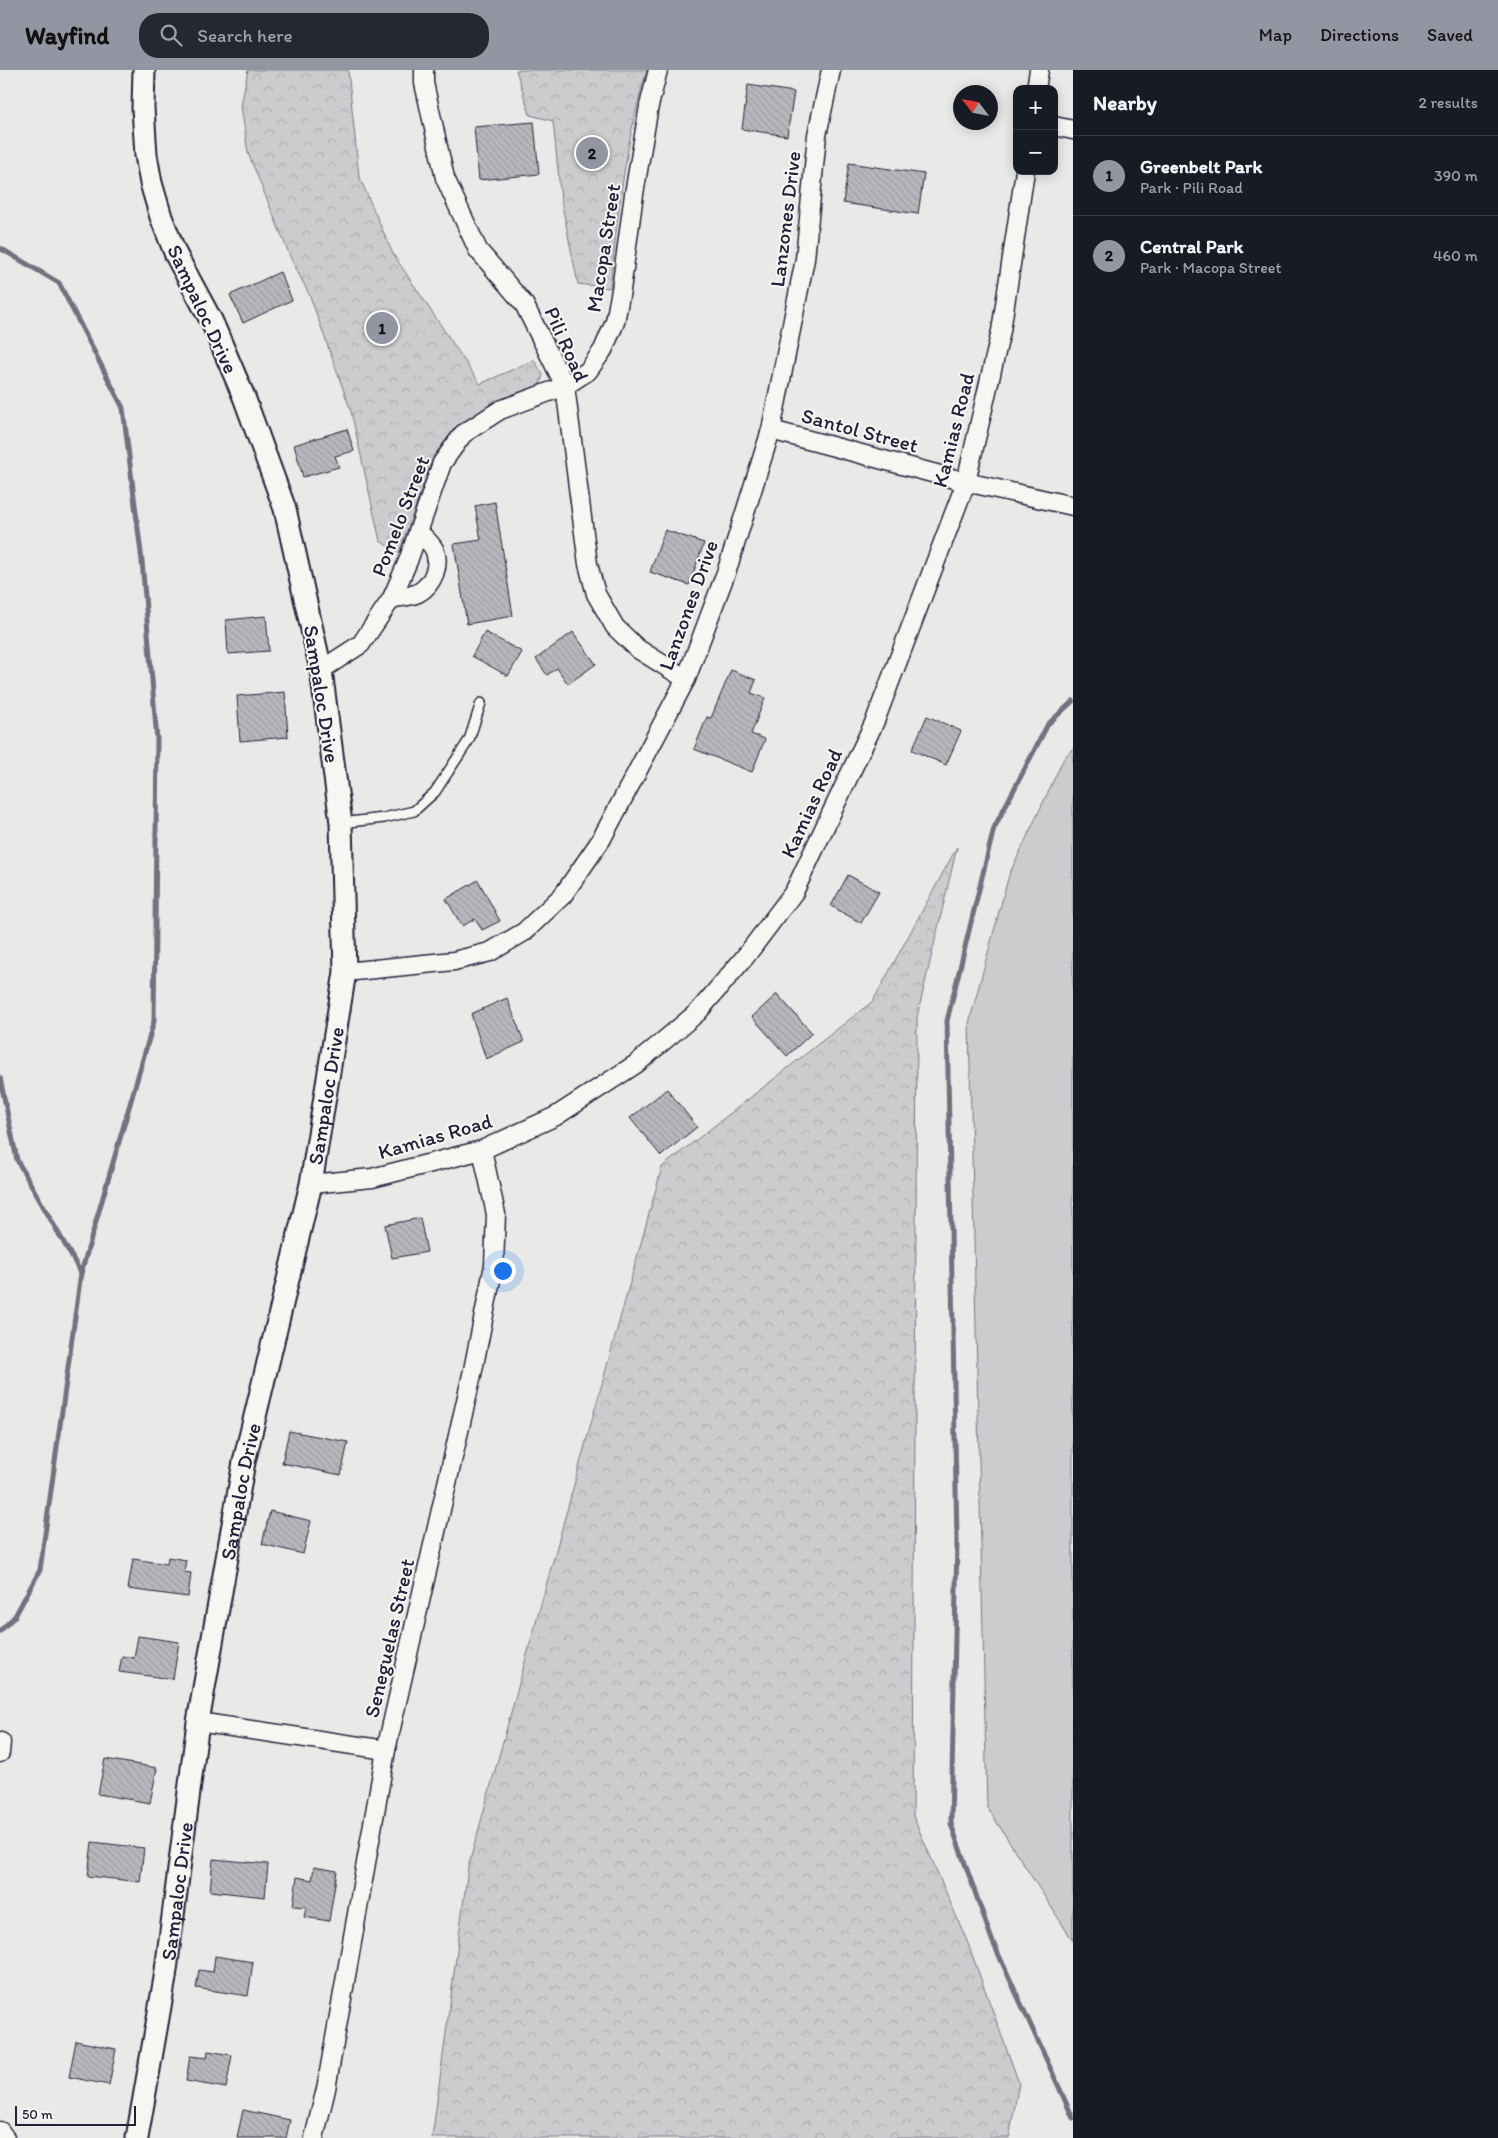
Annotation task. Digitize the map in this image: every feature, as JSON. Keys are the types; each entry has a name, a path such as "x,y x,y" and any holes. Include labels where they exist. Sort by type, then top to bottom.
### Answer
{"street":[{"name":"Sampaloc Drive","path":"137,2138 165,1978 198,1722 244,1462 310,1184 345,972 341,823 321,670 285,509 244,397 219,339 176,255 158,208 146,155 143,108 144,70"},
{"name":"Pili Road","path":"424,70 424,83 445,178 478,250 524,304 565,386 588,564 596,594 615,628 638,649 686,679"},
{"name":"Macopa Street","path":"565,386 588,371 604,350 615,322 649,106 658,70"},
{"name":"Lanzones Drive","path":"345,972 454,961 490,952 524,932 563,895 600,840 686,679 727,570 771,430 805,259 817,135 831,70"},
{"path":"1036,85 1038,70"},
{"path":"1058,127 1073,130"},
{"name":"Kamias Road","path":"310,1184 372,1178 482,1150 556,1116 636,1064 698,1012 746,957 794,892 875,721 966,482 1001,332 1024,175"},
{"name":"Pomelo Street","path":"321,670 361,644 392,598 442,463 463,434 500,410 565,386"},
{"name":"Santol Street","path":"771,430 966,482 1073,506"},
{"path":"392,598 416,594 424,590 434,574 436,556 433,547 418,531"},
{"name":"Seneguelas Street","path":"314,2138 326,2089 386,1750 473,1370 494,1265 496,1214 482,1150"},
{"path":"198,1722 386,1750"},
{"path":"0,2131 5,2138"}],"lane":[{"path":"341,823 384,818 414,811 435,792 469,740 481,703"}],"green space":[{"path":"248,70 348,70 359,176 393,254 480,384 534,360 543,375 538,390 498,401 458,425 434,455 399,553 380,541 351,411 310,296 292,261 248,153 241,106"},
{"path":"516,70 647,70 639,97 628,151 619,206 610,288 578,284 561,200 553,121 530,115"},
{"path":"1073,748 1073,1941 987,1807 969,1023 1009,875 1064,758"},
{"path":"957,847 917,1017 913,1816 967,1941 1019,2083 1009,2138 432,2138 468,1868 662,1167 873,1001"}],"building":[{"path":"748,85 794,92 787,136 742,129"},
{"path":"534,122 539,174 479,180 474,127"},
{"path":"849,163 924,174 918,214 843,203"},
{"path":"280,272 292,300 243,323 230,295"},
{"path":"347,429 354,451 335,456 339,467 303,477 294,445"},
{"path":"495,502 513,616 467,624 454,544 481,540 475,506"},
{"path":"665,530 704,543 689,585 650,572"},
{"path":"266,616 269,651 228,654 226,620"},
{"path":"485,632 522,652 508,676 472,656"},
{"path":"573,632 596,664 568,684 557,668 547,675 536,659"},
{"path":"731,670 756,680 751,693 765,698 751,734 765,739 752,772 694,749 707,717 711,718"},
{"path":"285,692 288,737 240,741 237,696"},
{"path":"927,716 961,731 946,765 912,750"},
{"path":"848,875 879,892 861,923 831,906"},
{"path":"478,880 500,921 482,930 475,919 462,926 446,899"},
{"path":"777,994 812,1033 787,1056 752,1017"},
{"path":"507,998 524,1042 486,1059 471,1014"},
{"path":"667,1089 697,1127 661,1156 630,1118"},
{"path":"420,1218 427,1252 392,1258 385,1225"},
{"path":"289,1431 348,1442 341,1475 282,1463"},
{"path":"270,1511 311,1521 303,1554 262,1544"},
{"path":"168,1557 186,1560 184,1572 191,1573 188,1597 128,1589 133,1559 167,1564"},
{"path":"138,1636 179,1642 173,1679 119,1672 122,1656 134,1658"},
{"path":"105,1759 157,1768 150,1803 98,1794"},
{"path":"92,1842 144,1848 140,1882 88,1876"},
{"path":"213,1859 268,1864 265,1897 210,1891"},
{"path":"314,1867 337,1871 329,1921 304,1917 306,1907 293,1906 297,1877 312,1880"},
{"path":"215,1956 253,1962 248,1996 196,1988 199,1970 213,1972"},
{"path":"76,2041 116,2049 109,2085 69,2077"},
{"path":"208,2051 232,2055 226,2088 186,2081 190,2056 207,2058"},
{"path":"243,2110 290,2120 286,2138 237,2138"}],"waterway":[{"path":"0,248 59,283 123,408 142,561 157,740 154,1021 81,1273 40,1570 15,1616 0,1631"},
{"path":"1073,701 1048,724 994,828 947,1021 957,1541 951,1824 992,1940 1073,2118"},
{"path":"0,1078 17,1160 81,1273"}],"place":[{"name":"Central Park","path":"592,153"},
{"name":"Greenbelt Park","path":"382,328"}]}
